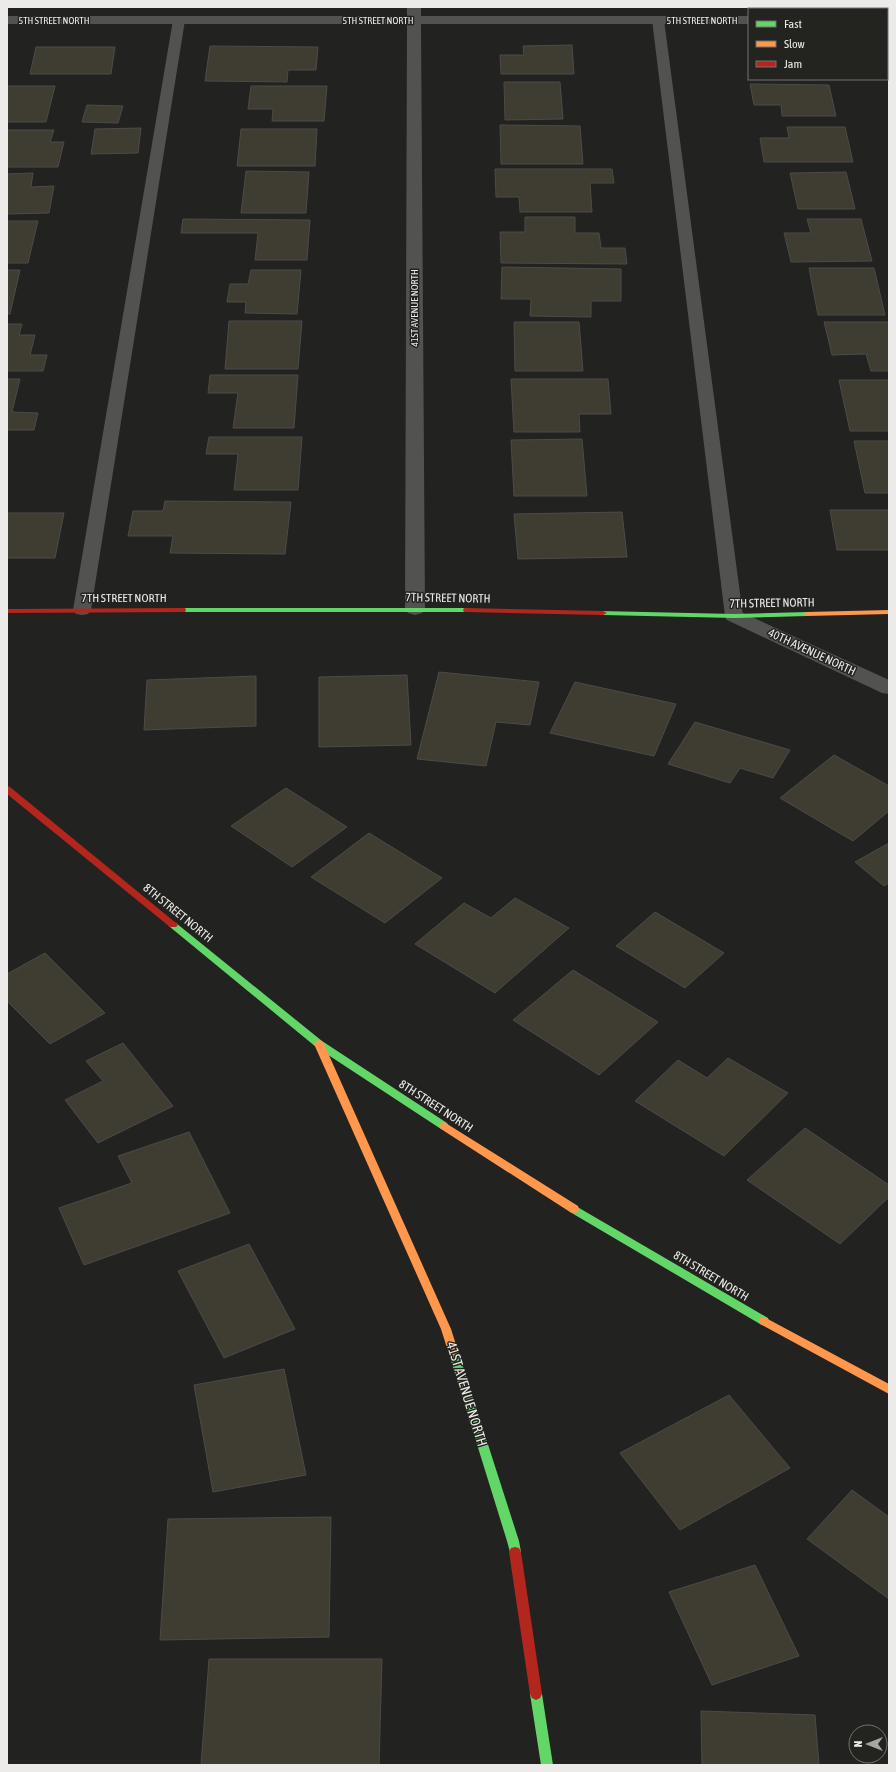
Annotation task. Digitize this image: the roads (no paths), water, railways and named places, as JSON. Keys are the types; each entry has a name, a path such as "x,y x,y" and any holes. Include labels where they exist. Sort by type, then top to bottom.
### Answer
{"street":[{"name":"5TH STREET NORTH","path":"7,20 178,20 414,14 658,20 748,20"},
{"name":"41ST AVENUE NORTH","path":"414,14 415,609"},
{"name":"7TH STREET NORTH","path":"7,611 415,609 734,616 889,612"},
{"name":"40TH AVENUE NORTH","path":"734,616 889,688"},
{"name":"8TH STREET NORTH","path":"7,789 319,1044 536,1186 770,1325 889,1389"},
{"name":"41ST AVENUE NORTH","path":"319,1044 446,1329 451,1344 513,1541 547,1765"}],"lane":[{"path":"82,610 178,20"},
{"path":"658,20 734,616"}]}
